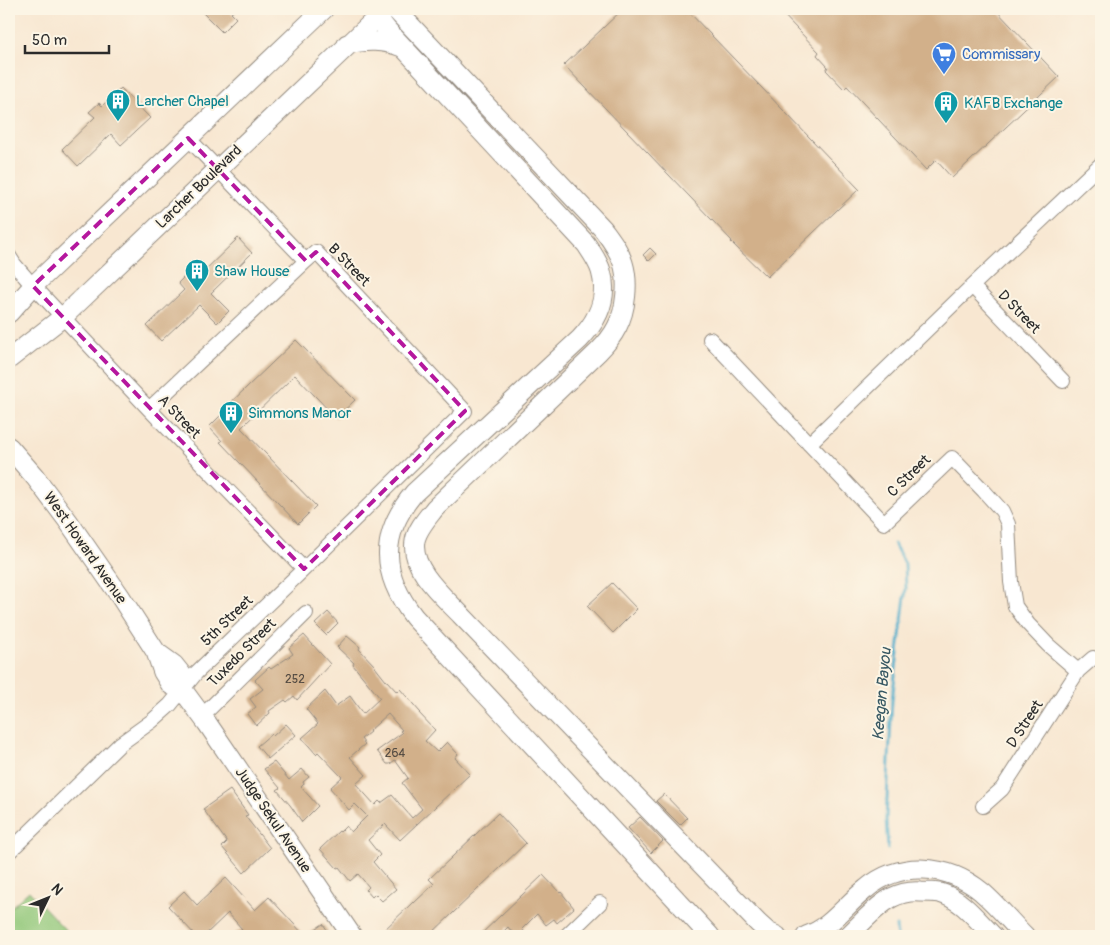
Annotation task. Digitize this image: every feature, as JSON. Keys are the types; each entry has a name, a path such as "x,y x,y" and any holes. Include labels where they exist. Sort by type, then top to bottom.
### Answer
{"main road":[{"path":"9,312 33,286 324,9"},
{"path":"395,9 603,229 623,262 626,279 623,310 618,326 608,342 442,501 426,519 415,541 415,552 420,566 427,579 461,615 758,923 768,932 777,936"},
{"path":"415,9 417,32"},
{"path":"379,11 388,31 402,47 586,244 601,271 603,283 603,294 599,310 589,329 414,493 405,505 393,526 389,540 390,571 395,588 414,616 710,936"},
{"name":"Larcher Boulevard","path":"9,359 62,317 218,169 379,11"},
{"path":"347,44 376,41 402,47"},
{"name":"West Howard Avenue","path":"9,447 35,477 68,521 120,596 156,652 162,672 171,685 182,689 198,711"},
{"name":"Judge Sekul Avenue","path":"198,711 352,936"},
{"path":"806,936 820,930 876,881 898,871 909,869 937,870 970,883 1025,936"},
{"path":"848,936 890,898 902,893 915,892 940,893 949,897 959,903 994,936"}],"street":[{"name":"B Street","path":"188,138 306,261 316,252 465,411"},
{"path":"809,444 1101,164"},
{"name":"A Street","path":"9,256 33,286 148,409 304,569"},
{"path":"148,409 306,261"},
{"name":"D Street","path":"972,286 1063,381"},
{"name":"C Street","path":"710,339 884,523 952,458 1002,511 1008,524 1011,582 1015,606 1028,624 1078,672"},
{"name":"5th Street","path":"9,852 120,744 152,721 170,705 196,673 465,411"},
{"name":"Tuxedo Street","path":"198,711 306,613"},
{"name":"D Street","path":"983,806 1002,789 1078,672 1093,658"},
{"path":"566,936 600,904"}],"highlighted area":[{"path":"188,138 306,261 316,252 465,411 304,569 33,286"}],"green space":[{"path":"29,891 71,936 9,936 9,909"}],"building":[{"path":"199,9 236,9 231,13 236,18 222,32"},
{"path":"623,9 686,9 859,189 767,277 731,242 564,65"},
{"name":"KAFB Exchange","path":"778,9 995,9 1059,77 952,178 936,160 926,170 847,86 844,89 826,70 828,67 817,55 819,52"},
{"name":"Larcher Chapel","path":"121,88 150,118 121,145 111,134 78,166 62,149 95,117 89,112 99,103 102,106"},
{"name":"Shaw House","path":"238,238 252,253 211,293 229,311 217,323 199,305 161,341 147,326 184,290 178,283 189,272 196,279"},
{"path":"650,248 656,254 649,261 643,255"},
{"name":"Simmons Manor","path":"296,340 355,400 336,418 295,375 241,428 316,506 298,524 220,442 222,441 209,427 223,413 222,411"},
{"path":"612,583 637,609 613,633 587,606"},
{"path":"328,612 338,623 326,635 315,624"},
{"path":"304,635 330,664 297,700 294,696 287,702 285,700 269,711 270,713 256,726 247,714 256,707 250,699 263,689 255,680 269,667 271,669 293,654 289,648"},
{"path":"347,636 360,647 359,649 386,681 397,692 400,689 435,730 425,741 437,752 447,742 458,754 455,758 470,774 400,840 385,824 368,840 380,855 373,862 396,889 382,901 375,894 372,897 366,890 369,887 358,874 350,881 339,867 337,868 320,849 346,826 351,832 367,816 355,804 349,810 330,788 342,777 318,752 316,754 302,738 318,724 306,709 325,691 336,706 350,696 363,714 380,698 353,665 354,663 337,647","holes":["388,714 402,730 400,731 402,733 377,751 387,764 395,760 408,778 402,783 422,809 412,818 392,795 375,805 356,784 366,775 350,757 365,744 361,739"]},
{"path":"286,724 296,735 268,759 257,746 271,734 273,736"},
{"path":"274,762 289,780 302,769 309,777 303,782 304,784 301,787 318,806 302,822 277,790 280,788 264,769"},
{"path":"230,790 248,815 245,816 270,848 244,873 222,847 227,842 203,809"},
{"path":"664,794 687,818 680,825 656,801"},
{"path":"498,813 526,843 429,936 378,936 434,884 429,879"},
{"path":"640,817 663,841 651,853 628,828"},
{"path":"543,875 574,908 557,923 554,919 546,925 537,914 522,929 528,936 515,936 508,927 499,936 479,936"},
{"path":"226,878 255,910 269,897 305,936 231,936 242,929 228,913 204,936 196,936 168,906 184,891 197,905"},
{"path":"323,924 328,931 320,936 305,936"}],"waterway":[{"name":"Keegan Bayou","path":"888,849 886,819 892,700 906,588 905,564 894,544"},
{"name":"Keegan Bayou","path":"896,926 897,936"}],"place":[{"name":"Commissary","path":"944,75"},
{"name":"Larcher Chapel","path":"118,122"},
{"name":"KAFB Exchange","path":"946,124"},
{"name":"Shaw House","path":"197,292"},
{"name":"Simmons Manor","path":"231,434"}]}
